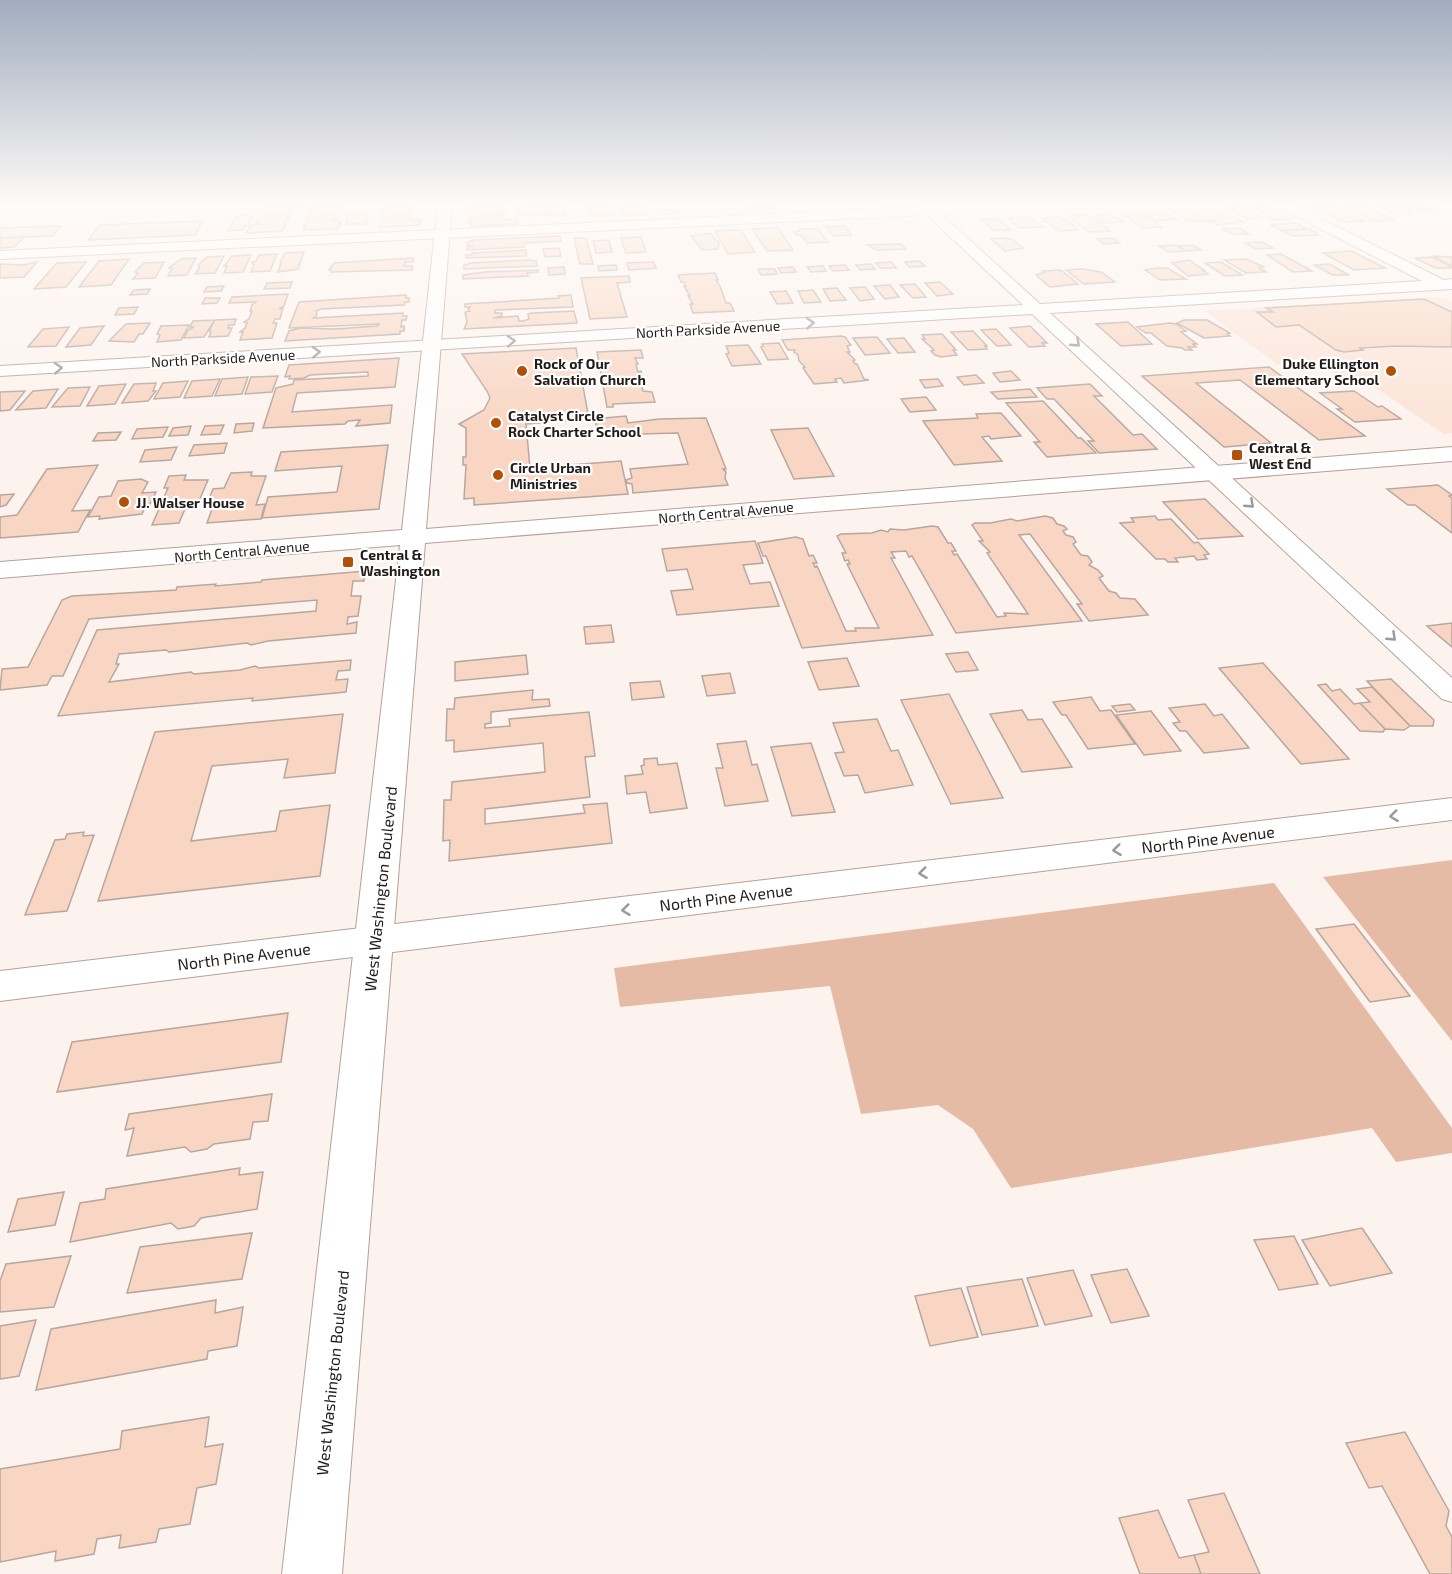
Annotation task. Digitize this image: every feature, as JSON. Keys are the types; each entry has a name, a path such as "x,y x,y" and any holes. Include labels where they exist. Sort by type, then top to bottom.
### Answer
{"street":[{"name":"West Washington Boulevard","path":"312,1574 438,278"},
{"path":"1004,278 1452,693"},
{"path":"1434,278 1449,286"},
{"name":"North Parkside Avenue","path":"0,371 1449,286"},
{"name":"North Central Avenue","path":"0,570 1452,454"},
{"name":"North Pine Avenue","path":"0,986 1452,809"}],"shaded area":[{"name":"Duke Ellington Elementary School","path":"1442,297 1452,302 1452,433 1444,434 1359,377 1341,378 1316,361 1277,364 1204,311"},
{"path":"1452,860 1452,1041 1323,877"},
{"path":"1274,883 1452,1128 1452,1153 1396,1162 1372,1128 1011,1188 973,1129 938,1105 861,1114 830,986 620,1007 614,968"}],"building":[{"path":"43,278 73,278 66,287 34,289"},
{"path":"86,278 116,278 111,285 79,287"},
{"path":"581,278 629,278 630,282 617,283 627,317 590,319"},
{"path":"679,278 717,278 726,303 730,303 734,311 693,313 690,304 693,304 688,296 690,296 684,282 681,282"},
{"path":"1040,278 1071,278 1078,284 1050,287"},
{"path":"1077,278 1110,278 1115,282 1084,284"},
{"path":"1158,278 1186,279 1160,280"},
{"path":"292,282 290,288 264,289 267,283"},
{"path":"940,282 953,294 937,296 925,283"},
{"path":"915,284 926,297 913,298 900,285"},
{"path":"890,285 899,297 885,299 874,286"},
{"path":"224,286 221,291 204,292 207,287"},
{"path":"865,287 874,299 860,301 850,288"},
{"path":"837,288 846,300 830,301 823,289"},
{"path":"150,289 147,294 130,295 134,290"},
{"path":"813,290 821,302 804,303 798,291"},
{"path":"786,291 793,303 777,304 770,292"},
{"path":"288,294 284,306 279,309 283,308 280,319 275,319 273,323 277,323 272,338 240,340 243,332 240,332 247,323 244,322 249,319 252,305 256,302 229,303 232,297"},
{"path":"406,295 409,302 405,302 404,305 321,309 316,311 317,315 313,318 403,313 403,316 407,316 406,320 402,320 401,327 404,326 404,331 400,331 400,334 285,341 289,331 301,328 335,329 378,326 379,324 289,328 299,302"},
{"path":"571,295 573,307 495,310 495,313 502,313 502,316 493,318 518,316 519,321 523,321 529,319 528,314 532,313 574,311 577,323 464,329 467,322 465,312 470,311 468,309 470,307 465,307 465,304 559,298 558,296"},
{"path":"205,298 220,298 217,303 202,304"},
{"path":"1424,299 1452,312 1452,347 1396,346 1360,348 1363,350 1344,352 1336,350 1299,325 1276,327 1257,312 1273,312 1266,308"},
{"path":"138,307 134,314 115,315 119,308"},
{"path":"236,319 234,325 229,325 228,328 232,328 228,336 209,337 211,332 209,331 215,320"},
{"path":"215,320 204,337 184,338 188,330 194,327 190,327 193,321"},
{"path":"1184,320 1207,320 1230,333 1227,334 1230,336 1204,338 1177,323"},
{"path":"1128,322 1152,344 1121,346 1096,324"},
{"path":"150,323 134,342 109,341 126,324"},
{"path":"1176,324 1186,331 1181,332 1197,344 1193,344 1196,347 1188,347 1192,350 1185,350 1167,346 1151,333 1146,333 1137,327"},
{"path":"189,325 181,340 157,342 160,335 157,334 161,326"},
{"path":"104,326 91,345 66,347 80,328"},
{"path":"1030,326 1047,343 1042,343 1045,346 1029,347 1010,328"},
{"path":"69,327 56,346 28,347 43,329"},
{"path":"996,329 1011,345 997,346 981,330"},
{"path":"973,331 987,346 985,346 987,349 968,350 951,332"},
{"path":"942,334 956,350 953,350 957,355 941,357 935,355 931,351 934,350 922,339 925,339 922,335"},
{"path":"845,337 851,345 847,346 850,352 847,352 855,360 853,361 857,364 864,379 869,380 844,383 841,378 835,379 837,382 814,384 799,361 795,350 788,350 782,340"},
{"path":"877,337 890,353 865,355 853,338"},
{"path":"904,338 915,352 898,353 887,339"},
{"path":"779,343 788,359 768,360 761,347 762,344"},
{"path":"748,345 761,364 732,366 726,354 729,353 726,346"},
{"path":"576,348 589,419 526,424 530,468 621,461 628,494 474,505 474,498 464,499 466,465 463,465 463,457 466,457 466,428 459,424 484,410 490,398 462,354"},
{"path":"641,350 643,358 635,358 638,372 641,371 642,375 638,375 643,391 652,392 655,402 613,404 613,407 607,407 597,352"},
{"path":"399,358 395,387 297,393 292,412 392,405 390,423 356,426 360,420 348,421 345,424 263,428 276,388 293,384 294,380 368,376 368,372 310,375 304,378 289,379 290,376 285,377 289,365"},
{"path":"1269,367 1365,436 1319,440 1240,380 1196,383 1271,443 1224,447 1142,376"},
{"path":"1011,371 1020,380 1000,382 993,373"},
{"path":"976,375 984,383 964,385 957,377"},
{"path":"278,376 272,392 245,394 251,377"},
{"path":"248,377 242,394 215,396 222,379"},
{"path":"220,379 212,396 184,398 192,381"},
{"path":"938,379 943,386 925,388 920,380"},
{"path":"188,381 180,397 154,399 163,383"},
{"path":"156,383 153,391 156,391 148,401 122,403 134,384"},
{"path":"126,384 115,404 87,406 99,386"},
{"path":"1090,384 1102,396 1094,396 1133,435 1142,434 1157,449 1099,453 1088,441 1094,441 1054,399 1047,399 1037,388"},
{"path":"90,387 80,406 52,407 68,388"},
{"path":"58,389 46,408 16,410 33,391"},
{"path":"1030,389 1037,397 998,399 991,392"},
{"path":"25,391 10,410 0,411 0,392"},
{"path":"1354,391 1401,419 1355,422 1320,393"},
{"path":"926,397 936,410 910,412 901,399"},
{"path":"1043,401 1078,438 1081,438 1096,453 1047,457 1034,442 1040,442 1006,403"},
{"path":"1001,413 1021,436 991,439 989,436 982,437 1002,461 954,465 923,421 978,418 976,414"},
{"path":"626,416 628,423 659,419 706,418 726,469 723,469 726,472 725,478 728,485 633,493 632,484 627,483 626,480 632,478 630,469 688,464 678,433 598,435 595,419"},
{"path":"254,423 252,431 234,433 236,424"},
{"path":"224,425 220,434 201,435 205,426"},
{"path":"191,426 188,435 169,436 173,428"},
{"path":"168,427 163,437 132,439 137,429"},
{"path":"808,428 834,476 794,479 771,430"},
{"path":"121,432 116,440 93,441 98,433"},
{"path":"227,443 224,453 189,456 194,445"},
{"path":"388,445 379,509 262,518 268,497 337,492 342,466 275,471 281,452"},
{"path":"177,447 171,460 140,462 145,450"},
{"path":"98,465 72,511 90,510 78,532 0,538 0,517 17,515 47,469"},
{"path":"252,472 251,476 266,476 256,505 265,504 261,519 207,523 212,509 205,509 213,489 224,488 231,473"},
{"path":"186,475 184,480 208,480 196,508 185,509 179,523 152,525 168,488 164,488 169,476"},
{"name":"JJ. Walser House","path":"141,479 148,482 142,493 156,492 142,514 99,519 100,516 88,517 99,497 111,496 118,481"},
{"path":"1438,485 1452,495 1449,496 1452,498 1452,533 1415,505 1408,505 1387,489"},
{"path":"14,494 6,505 0,507 0,495"},
{"path":"1205,499 1243,536 1198,539 1163,502"},
{"path":"1045,516 1053,518 1057,524 1067,529 1063,531 1066,535 1073,537 1076,542 1073,544 1081,555 1088,556 1092,562 1089,565 1103,576 1099,578 1109,591 1116,593 1120,598 1135,599 1148,615 1089,621 1077,604 1082,604 1030,534 1019,535 1082,621 956,633 912,556 909,557 906,551 891,552 895,558 891,558 933,635 802,648 766,556 763,556 758,543 796,537 803,539 809,556 813,555 817,563 813,563 815,567 817,566 846,631 856,631 855,628 879,628 847,564 850,564 848,560 845,561 842,553 846,553 837,536 881,530 888,532 890,529 938,527 948,543 951,543 956,551 952,551 954,555 957,554 997,617 1006,616 1004,613 1028,614 987,553 990,552 979,541 983,541 972,525"},
{"path":"1155,516 1158,520 1171,519 1194,543 1198,542 1209,554 1204,555 1207,559 1197,560 1194,556 1175,558 1178,562 1168,562 1165,559 1156,559 1120,523 1134,522 1131,518"},
{"path":"755,541 763,563 743,565 750,584 770,582 779,606 677,615 671,591 693,589 687,569 667,571 662,549"},
{"path":"365,571 364,581 353,581 351,596 361,596 358,616 348,617 347,624 357,622 356,633 268,641 251,645 247,643 169,652 166,650 119,654 116,664 119,664 109,682 191,672 194,674 240,670 255,666 259,668 351,660 350,670 338,671 336,680 348,679 346,692 58,716 97,630 316,611 317,600 89,619 63,676 52,676 47,685 0,690 2,669 28,667 62,600 72,596 176,590 177,587 216,584 215,586"},
{"path":"1452,623 1452,647 1427,626"},
{"path":"611,625 614,642 586,644 584,627"},
{"path":"968,652 978,670 956,672 946,654"},
{"path":"526,655 528,674 455,681 455,662"},
{"path":"847,658 859,686 819,690 808,662"},
{"path":"1263,663 1349,759 1301,764 1219,668"},
{"path":"730,673 735,693 707,696 702,676"},
{"path":"1391,679 1434,720 1433,726 1410,726 1367,681"},
{"path":"660,681 664,697 632,700 630,683"},
{"path":"1326,684 1332,691 1340,689 1354,704 1360,703 1385,729 1383,732 1360,731 1318,685"},
{"path":"1372,687 1410,726 1404,730 1385,729 1360,703 1370,702 1357,689"},
{"path":"533,690 532,700 549,699 550,706 491,712 491,723 485,724 485,728 510,726 509,719 589,712 595,756 585,757 590,797 485,809 485,824 585,813 583,805 607,803 612,843 449,861 450,840 443,841 444,800 451,800 452,782 545,772 543,743 454,752 454,740 446,741 447,709 454,709 455,698"},
{"path":"949,694 1003,798 951,804 901,700"},
{"path":"1091,697 1100,711 1111,710 1135,744 1088,749 1066,715 1062,715 1053,702"},
{"path":"1130,704 1135,710 1117,712 1112,706"},
{"path":"1205,704 1214,716 1222,714 1249,748 1204,753 1186,731 1180,731 1173,723 1180,722 1169,708"},
{"path":"1022,710 1028,720 1042,719 1072,767 1022,772 990,714"},
{"path":"1151,711 1181,751 1144,755 1116,715"},
{"path":"343,714 335,773 284,778 288,759 212,766 191,841 276,831 280,811 330,805 320,876 98,901 155,732"},
{"path":"877,719 891,751 898,750 913,785 865,793 858,775 844,776 835,753 844,752 833,723"},
{"path":"746,741 752,765 757,764 768,801 725,806 716,768 723,768 717,744"},
{"path":"811,743 835,812 792,816 771,747"},
{"path":"657,758 658,765 677,763 687,808 650,813 646,792 627,794 625,776 643,774 641,766 644,765 644,759"},
{"path":"84,832 83,836 94,835 67,911 25,915 55,840 65,839 67,834"},
{"path":"1354,924 1410,996 1370,1002 1316,929"},
{"path":"288,1013 281,1062 57,1092 72,1042"},
{"path":"272,1094 268,1121 253,1122 250,1139 214,1144 207,1149 191,1152 185,1147 127,1156 134,1128 125,1130 129,1114"},
{"path":"240,1168 239,1175 263,1172 257,1209 201,1218 194,1226 178,1229 171,1223 70,1242 80,1203 105,1199 106,1189"},
{"path":"64,1192 55,1225 8,1232 18,1199"},
{"path":"1362,1228 1392,1273 1330,1286 1302,1240"},
{"path":"252,1233 242,1279 127,1293 140,1247"},
{"path":"1294,1236 1318,1284 1279,1290 1254,1240"},
{"path":"71,1256 54,1307 0,1312 0,1281 6,1264"},
{"path":"1127,1269 1149,1316 1111,1323 1091,1275"},
{"path":"1073,1270 1092,1316 1045,1325 1027,1278"},
{"path":"1022,1279 1038,1326 982,1335 967,1287"},
{"path":"961,1288 978,1337 930,1346 915,1296"},
{"path":"216,1300 215,1313 243,1307 237,1346 208,1351 207,1359 36,1390 51,1329"},
{"path":"36,1320 19,1376 0,1379 0,1326"},
{"path":"209,1417 205,1447 223,1444 216,1484 197,1488 190,1524 159,1529 156,1542 119,1548 121,1535 97,1539 94,1554 55,1561 56,1551 0,1562 0,1469 120,1449 122,1431"},
{"path":"1405,1432 1449,1511 1446,1526 1452,1537 1452,1574 1430,1574 1382,1486 1369,1488 1346,1443"},
{"path":"1224,1493 1260,1574 1201,1574 1194,1555 1209,1552 1188,1500"},
{"path":"1158,1510 1179,1558 1194,1555 1201,1574 1140,1574 1119,1518"}],"place":[{"name":"Rock of Our Salvation Church","path":"522,371"},
{"name":"Duke Ellington Elementary School","path":"1391,371"},
{"name":"Catalyst Circle Rock Charter School","path":"496,423"},
{"name":"Central & West End","path":"1237,455"},
{"name":"Circle Urban Ministries","path":"498,475"},
{"name":"JJ. Walser House","path":"124,502"},
{"name":"Central & Washington","path":"348,562"}]}
